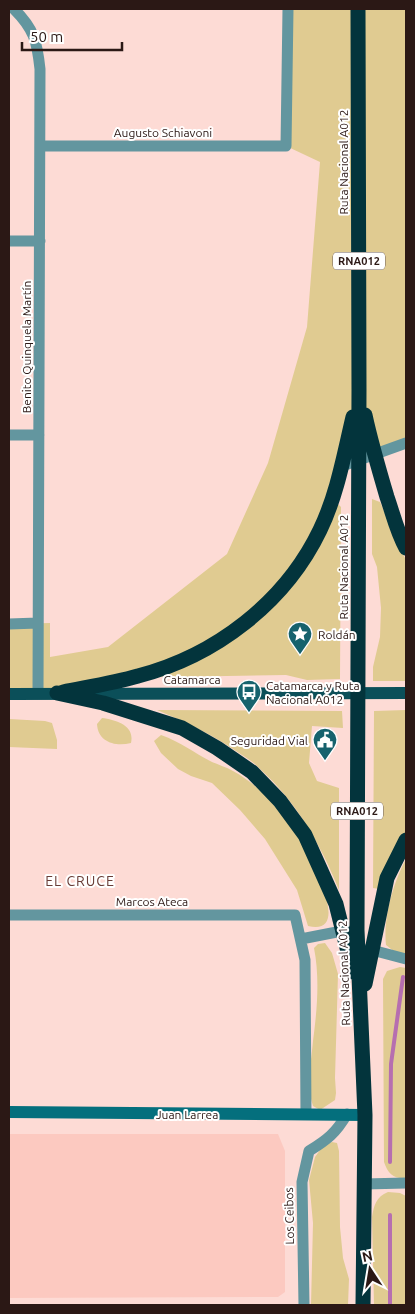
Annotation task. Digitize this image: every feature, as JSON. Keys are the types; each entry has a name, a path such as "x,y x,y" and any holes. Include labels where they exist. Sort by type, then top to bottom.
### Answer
{"highway":[{"name":"Ruta Nacional A012","path":"358,9 359,951 365,1115 363,1305"},
{"path":"359,389 374,453 400,538 406,548"},
{"path":"57,693 139,676 181,662 218,643 246,622 278,591 304,558 326,516 342,466 359,389"},
{"path":"57,693 103,703 182,728 217,748 252,772 280,801 305,835 336,904 342,931 359,951 387,878 406,840"}],"main road":[{"name":"Catamarca","path":"9,694 406,693"}],"street":[{"path":"9,13 14,9"},
{"name":"Benito Quinquela Martín","path":"14,9 29,26 38,47 40,69 38,693"},
{"name":"Augusto Schiavoni","path":"40,146 286,146 288,9"},
{"path":"9,241 40,241"},
{"path":"9,435 39,435"},
{"path":"342,466 406,443"},
{"path":"9,624 38,623"},
{"name":"Marcos Ateca","path":"9,915 295,915 301,939"},
{"path":"306,1114 305,960 301,939 342,931"},
{"path":"359,951 406,959"},
{"name":"Juan Larrea","path":"9,1112 365,1115"},
{"name":"Los Ceibos","path":"304,1305 302,1182 309,1151 328,1139 337,1130 347,1114"},
{"path":"364,1184 406,1183"}],"shaded area":[{"path":"288,9 406,9 406,443 342,466 320,531 247,622 139,676 9,694 9,624 50,623 50,657 108,647 227,554 268,463 307,327 320,162 286,146"},
{"path":"372,499 380,502 406,560 406,681 373,681 373,667 380,637 381,608 377,567 372,554"},
{"path":"337,503 341,507 340,679 307,680 286,675 157,676 240,635"},
{"path":"157,710 342,711 343,728 312,726 309,763 317,781 339,788 339,890 316,840 296,809 254,763 222,742"},
{"path":"406,710 406,833 379,889 373,888 374,711"},
{"path":"102,718 123,724 130,732 131,743 119,744 108,742 104,739 100,735 97,724"},
{"path":"9,719 52,723 57,740 57,749 9,747"},
{"path":"161,735 246,779 281,810 298,836 320,878 327,899 328,915 323,925 308,926 297,890 265,839 240,810 212,783 191,776 178,769 161,753 154,741"},
{"path":"406,859 406,955 396,953 386,945 385,935 390,901"},
{"path":"325,943 332,953 338,974 336,1093 335,1100 320,1110 313,1106 310,1074 317,994 314,948 318,944"},
{"path":"400,967 406,968 406,1178 398,1178 392,1175 387,1170 384,1162 383,979 387,971"},
{"path":"9,1134 278,1134 285,1151 285,1292 278,1297 9,1298"},
{"path":"332,1142 337,1143 339,1151 340,1227 343,1258 349,1279 348,1305 311,1305 313,1223 309,1180 315,1157 323,1146"},
{"path":"388,1192 400,1193 406,1196 406,1305 374,1305 372,1217 376,1202"}],"waterway":[{"path":"390,1162 391,1064 403,977"},
{"path":"390,1215 390,1305"}],"place":[{"name":"Roldán","path":"300,655"},
{"name":"Catamarca y Ruta Nacional A012","path":"249,713"},
{"name":"Seguridad Vial","path":"325,761"}],"district":[{"name":"EL CRUCE","path":"80,881"}]}
